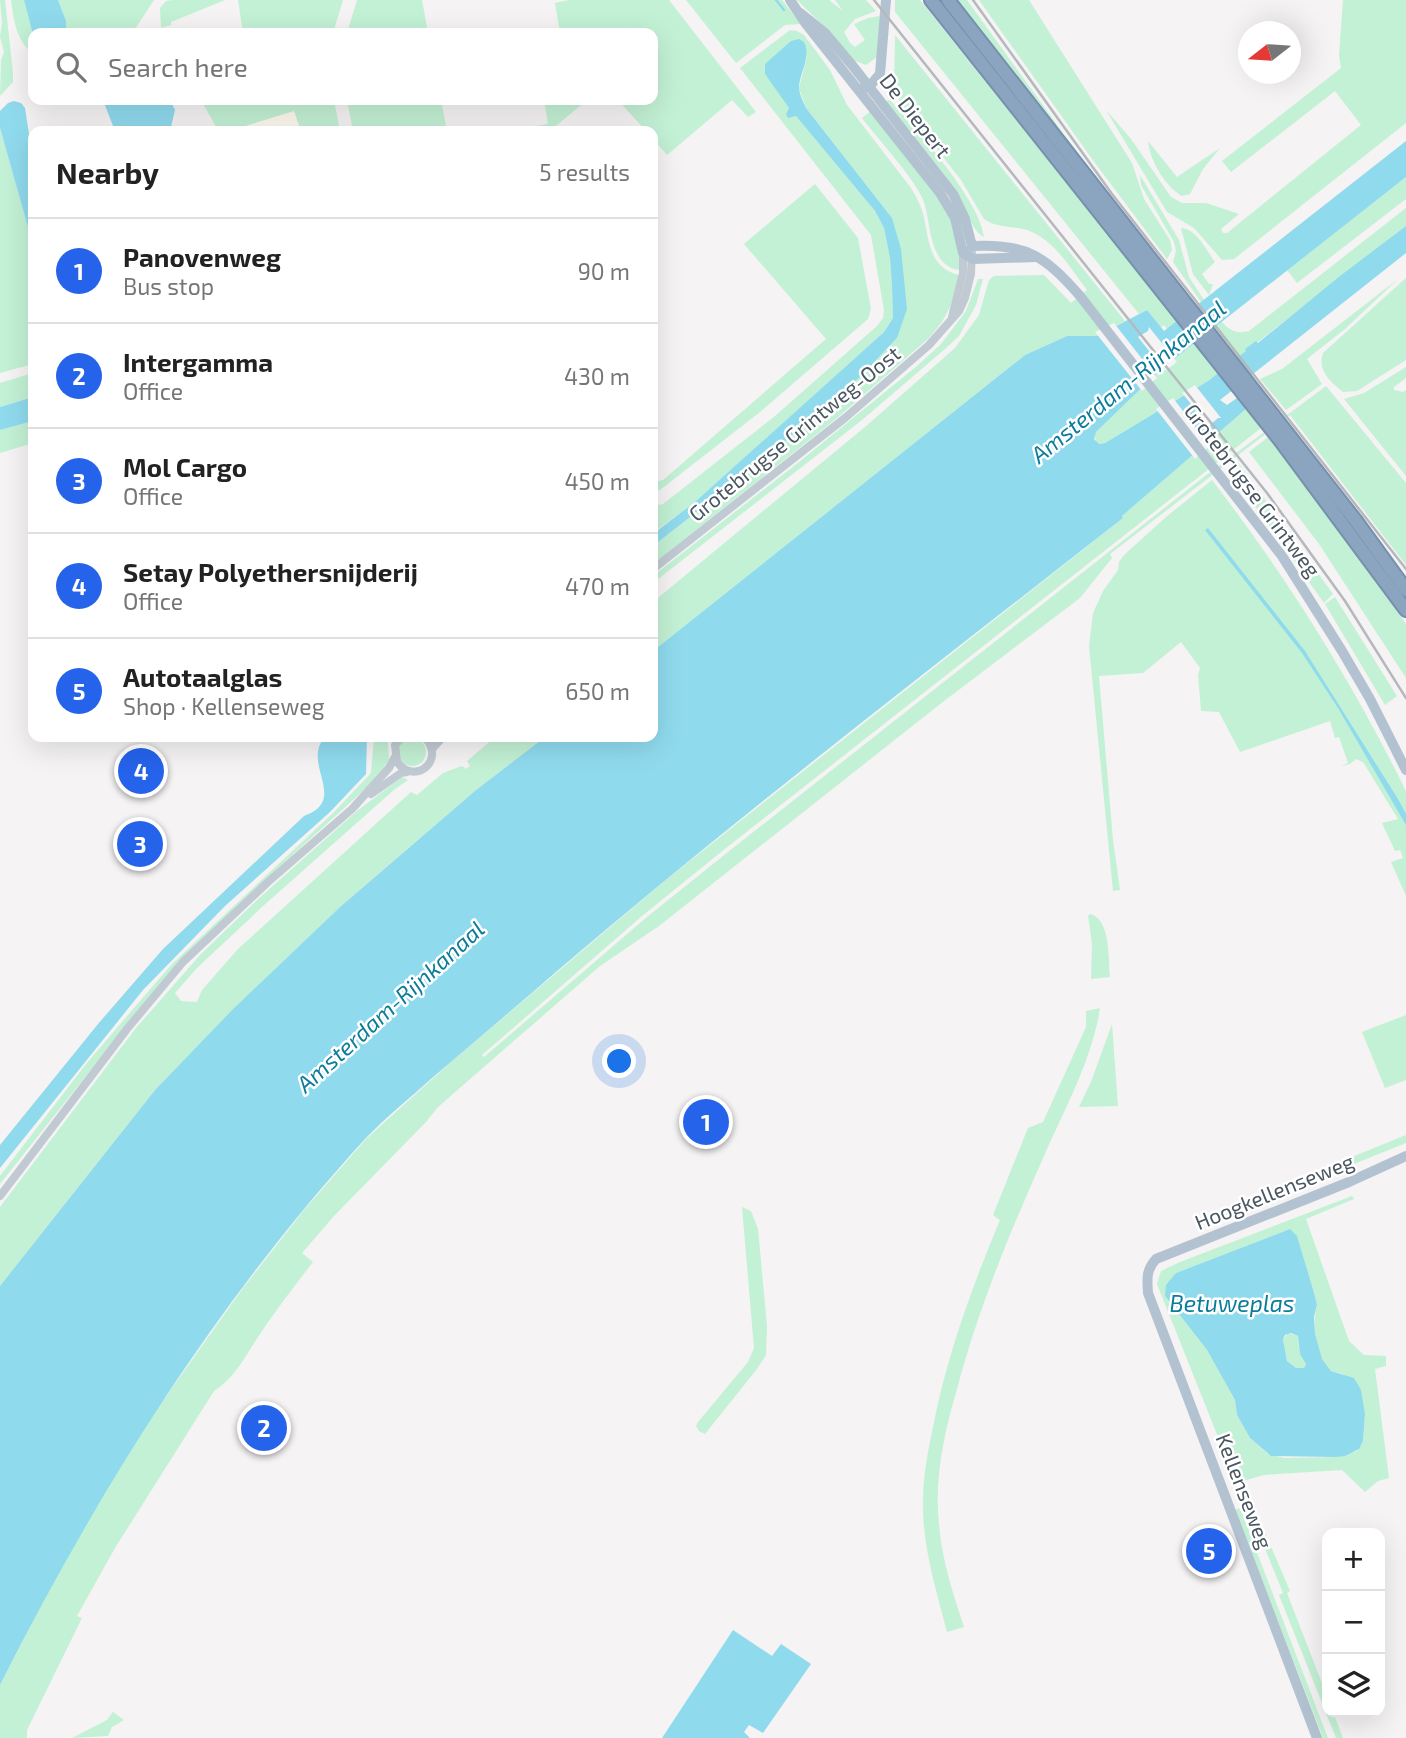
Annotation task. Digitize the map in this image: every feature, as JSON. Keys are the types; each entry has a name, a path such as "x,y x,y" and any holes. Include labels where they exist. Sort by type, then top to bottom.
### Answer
{"highway":[{"path":"931,0 1145,262 1406,590"},
{"path":"948,0 1145,262"},
{"path":"1284,437 1406,610"}],"main road":[{"name":"De Diepert","path":"790,0 949,206 968,256"},
{"path":"858,89 879,77 886,0"},
{"name":"De Diepert","path":"800,13 825,33 953,194 965,219 972,246"},
{"name":"Grotebrugse Grintweg","path":"972,246 1017,247 1049,264 1080,296 1282,556 1342,650 1406,770"},
{"path":"968,256 1036,257"},
{"name":"Hoogkellenseweg","path":"1156,1259 1349,1182 1406,1156"},
{"name":"Kellenseweg","path":"1156,1259 1149,1267 1148,1293 1317,1738"}],"street":[{"path":"968,256 972,246"},
{"name":"Grotebrugse Grintweg-Oost","path":"658,565 845,418 929,345 952,317 968,256"},
{"path":"352,809 389,768 398,742"},
{"path":"428,742 432,748"},
{"path":"0,1196 127,1029 183,962 268,882 352,809 401,773 422,770 428,766 432,748 438,742"},
{"path":"395,757 400,766 410,771"}],"shaded area":[{"path":"294,111 299,126 245,126"}],"green space":[{"path":"0,0 5,0 13,82 0,96 1,60 4,52 0,37"},
{"path":"11,0 24,0 31,28 28,28 28,50 19,36"},
{"path":"58,0 154,0 136,28 66,28"},
{"path":"225,0 161,28 160,8 166,1"},
{"path":"238,0 343,0 335,28 242,28"},
{"path":"357,0 422,0 427,28 349,28"},
{"path":"569,0 669,0 756,112 748,117 732,100 667,155 658,145 658,126 641,126 623,105 658,105 658,28 559,28 555,3"},
{"path":"686,0 782,0 801,24 785,25 736,63"},
{"path":"797,0 829,0 843,11 835,0 866,0 876,11 855,19 844,32 855,47 865,40 854,24 879,16 877,57 866,65 853,60 832,34"},
{"path":"895,0 920,0 1147,283 1156,277 1186,315 1167,329 1164,325 1160,328 1147,310 1139,314 895,12"},
{"path":"958,0 967,0 1161,263"},
{"path":"979,0 1029,0 1132,163 1144,199 1170,240 1172,250 1167,259 1092,159"},
{"path":"1343,0 1406,0 1406,123 1234,259 1222,260 1194,228 1167,212 1106,110 1131,139 1171,197 1182,203 1206,203 1239,214 1221,229 1223,233 1227,233 1361,125 1335,91 1231,172 1222,161 1341,68 1339,55"},
{"path":"790,30 804,35 830,70 847,105 915,194 936,259 941,266 959,275 951,305 929,338 837,418 658,560 658,542 810,421 897,338 892,218 806,108 799,88 807,56 765,74 796,116 875,211 884,228 890,258 893,318 884,332 696,501 658,529 658,505 663,504 775,416 883,318 884,310 871,235 740,68"},
{"path":"895,35 1125,321 1097,336 1067,336 1025,355 658,647 658,598 865,427 955,348 979,315 989,280 994,276 1044,275 1071,303 1087,290 1046,240 1027,230 984,219 961,180 900,102 894,86"},
{"path":"890,100 959,185 980,222 984,237 973,226 944,175 886,101"},
{"path":"204,105 335,105 339,126 299,126 294,111 245,126 215,125"},
{"path":"348,105 442,105 446,126 352,126"},
{"path":"545,105 581,105 556,126 537,126 548,124"},
{"path":"872,110 944,204 956,236 959,270 942,261 933,243 920,193 862,118"},
{"path":"0,128 28,227 28,365 0,373"},
{"path":"1148,141 1177,177 1220,148 1203,169 1190,194 1182,196 1159,172"},
{"path":"1140,175 1179,240 1189,277 1204,300 1201,302 1173,262 1176,251 1174,242 1141,185"},
{"path":"1406,177 1406,199 1297,283 1287,270"},
{"path":"815,184 858,238 871,309 868,319 760,412 658,491 658,481 663,480 826,339 744,244"},
{"path":"1406,208 1406,226 1208,381 1105,443 1096,442 1096,432 1158,372 1222,322 1234,331 1249,331"},
{"path":"1181,228 1196,236 1215,262 1202,274 1209,284 1213,284 1209,295 1193,274"},
{"path":"1406,278 1406,360 1357,391 1343,392 1324,371 1323,353"},
{"path":"978,279 983,279 976,305 959,336 945,349 862,420 658,579 658,572 917,366 941,344 966,311"},
{"path":"1398,279 1345,329 1307,359 1322,384 1286,410 1260,379 1282,369"},
{"path":"1406,367 1406,378 1394,387 1394,390 1406,390 1406,476 1344,399 1364,393"},
{"path":"28,375 28,399 0,407 0,383"},
{"path":"1326,386 1406,483 1406,565 1290,415 1110,554 1112,558 1080,598 944,701 659,926 600,966 438,1107 302,1253 313,1262 236,1370 214,1391 115,1548 77,1616 82,1618 27,1730 27,1738 0,1738 0,1685 66,1557 110,1483 152,1416 243,1288 304,1210 366,1139 451,1062 667,879 1123,518 1122,516 1246,409 1261,428 726,848 642,916 482,1055 484,1057 647,917 728,852 1205,476"},
{"path":"28,422 28,445 0,453 0,430"},
{"path":"1268,437 1312,492 1406,624 1406,678 1319,544 1249,452"},
{"path":"1237,461 1333,594 1324,603 1228,468"},
{"path":"1212,480 1266,553 1316,629 1362,707 1404,787 1406,896 1391,862 1403,858 1400,850 1395,851 1382,823 1398,819 1363,762 1356,759 1350,764 1341,766 1348,763 1339,737 1335,738 1330,721 1240,752 1219,712 1201,711 1198,675 1200,668 1181,642 1143,673 1099,676 1120,890 1113,891 1089,646 1093,613 1124,555"},
{"path":"1335,597 1397,696 1385,705 1325,604"},
{"path":"374,742 387,742 389,760 374,781 266,879 140,1008 0,1184 0,1176 86,1064 171,965 333,813 371,773"},
{"path":"402,742 422,742 425,757 417,765 407,765 399,757"},
{"path":"489,742 538,742 476,790 340,907 232,1010 155,1090 0,1286 0,1207 136,1028 200,955 357,811 402,777 408,780 262,907 197,968 175,993 181,1001 197,1002 202,990 238,949 411,792 417,795 443,773 462,766 466,769 470,766 467,761"},
{"path":"1091,914 1102,924 1105,932 1110,977 1091,979 1092,944 1088,915"},
{"path":"1100,1008 1084,1065 1019,1213 985,1300 965,1359 948,1423 939,1473 940,1538 964,1627 947,1632 931,1567 923,1518 923,1492 929,1445 945,1374 961,1322 1000,1220 993,1215 1028,1128 1043,1122 1086,1027 1086,1011"},
{"path":"1406,1015 1406,1080 1385,1088 1362,1032"},
{"path":"1112,1024 1118,1106 1079,1107 1091,1082"},
{"path":"1406,1135 1406,1143 1225,1216 1223,1213 1246,1200"},
{"path":"1352,1196 1354,1199 1306,1219 1349,1341 1364,1355 1386,1356 1386,1366 1375,1369 1389,1478 1378,1481 1365,1492 1342,1470 1264,1475 1243,1481 1290,1591 1287,1593 1322,1683 1322,1703 1279,1595 1283,1593 1157,1284 1161,1271","holes":["1290,1229 1317,1305 1315,1323 1321,1357 1331,1371 1343,1374 1365,1414 1363,1441 1357,1451 1335,1457 1284,1458 1268,1454 1250,1438 1237,1415 1235,1400 1207,1350 1165,1296 1176,1273"]},
{"path":"742,1207 751,1211 758,1229 767,1326 766,1355 705,1434 696,1426 698,1422 748,1362 754,1348"},
{"path":"1288,1333 1298,1336 1299,1349 1306,1364 1304,1368 1296,1368 1287,1361 1283,1340"},
{"path":"1240,1508 1328,1738 1323,1738 1235,1510"},
{"path":"113,1712 124,1720 112,1727 108,1736 72,1738 107,1720"},
{"path":"1328,1717 1335,1717 1343,1738 1336,1738"}],"water":[{"path":"24,0 58,0 66,28 31,28"},
{"path":"799,39 804,42 806,48 799,86 806,108 892,218 901,249 907,309 897,338 861,376 767,457 658,542 658,530 696,501 884,332 893,318 890,258 884,228 875,211 796,116 788,118 786,114 789,108 765,74 765,64 791,41"},
{"path":"8,103 21,103 25,108 28,128 28,227 0,128 0,111"},
{"path":"105,105 172,105 175,110 171,126 113,126"},
{"name":"Amsterdam-Rijnkanaal","path":"1406,141 1406,177 1158,372 1096,432 1094,439 1099,444 1105,443 1208,381 1246,351 1245,349 1256,341 1258,343 1406,226 1406,253 1220,400 1227,405 1237,398 1246,409 1122,516 1123,518 626,913 432,1078 365,1139 259,1266 164,1400 78,1540 0,1685 0,1286 155,1090 232,1010 340,907 476,790 538,742 658,742 658,647 1025,355 1067,336 1097,336 1147,310 1164,331"},
{"path":"28,399 28,422 0,430 0,407"},
{"path":"1208,528 1305,651 1398,799 1406,814 1406,825 1338,708 1302,653 1205,530"},
{"path":"322,742 367,742 366,774 330,812 225,906 143,990 0,1168 0,1145 163,949 304,816 316,810 322,803 324,786 319,766 319,746"},
{"name":"Betuweplas","path":"1290,1229 1297,1236 1317,1305 1314,1317 1315,1334 1322,1359 1331,1371 1354,1378 1361,1390 1365,1414 1363,1441 1359,1449 1345,1456 1335,1457 1271,1456 1250,1438 1237,1415 1235,1400 1207,1350 1165,1296 1166,1285 1176,1273","holes":["1291,1333 1298,1336 1300,1354 1306,1364 1304,1368 1296,1368 1287,1361 1283,1340 1285,1335"]},
{"path":"733,1630 772,1656 781,1644 811,1664 763,1733 749,1725 744,1732 750,1738 662,1738"}],"pier":[{"path":"1114,323 1157,378 1142,391 1095,332"},
{"path":"1149,327 1177,362 1165,371 1138,337 1148,331"},
{"path":"1195,385 1221,418 1209,426 1182,393"},
{"path":"1173,398 1210,446 1195,459 1156,409"}],"waterway":[{"path":"776,0 784,10"}],"railway":[{"path":"874,0 1267,493 1345,601 1406,698"},
{"path":"973,0 1112,194 1406,569"}],"place":[{"name":"Setay Polyethersnijderij","path":"141,771"},
{"name":"Mol Cargo","path":"140,844"},
{"name":"Panovenweg","path":"706,1122"},
{"name":"Intergamma","path":"264,1428"},
{"name":"Autotaalglas","path":"1209,1551"}]}
